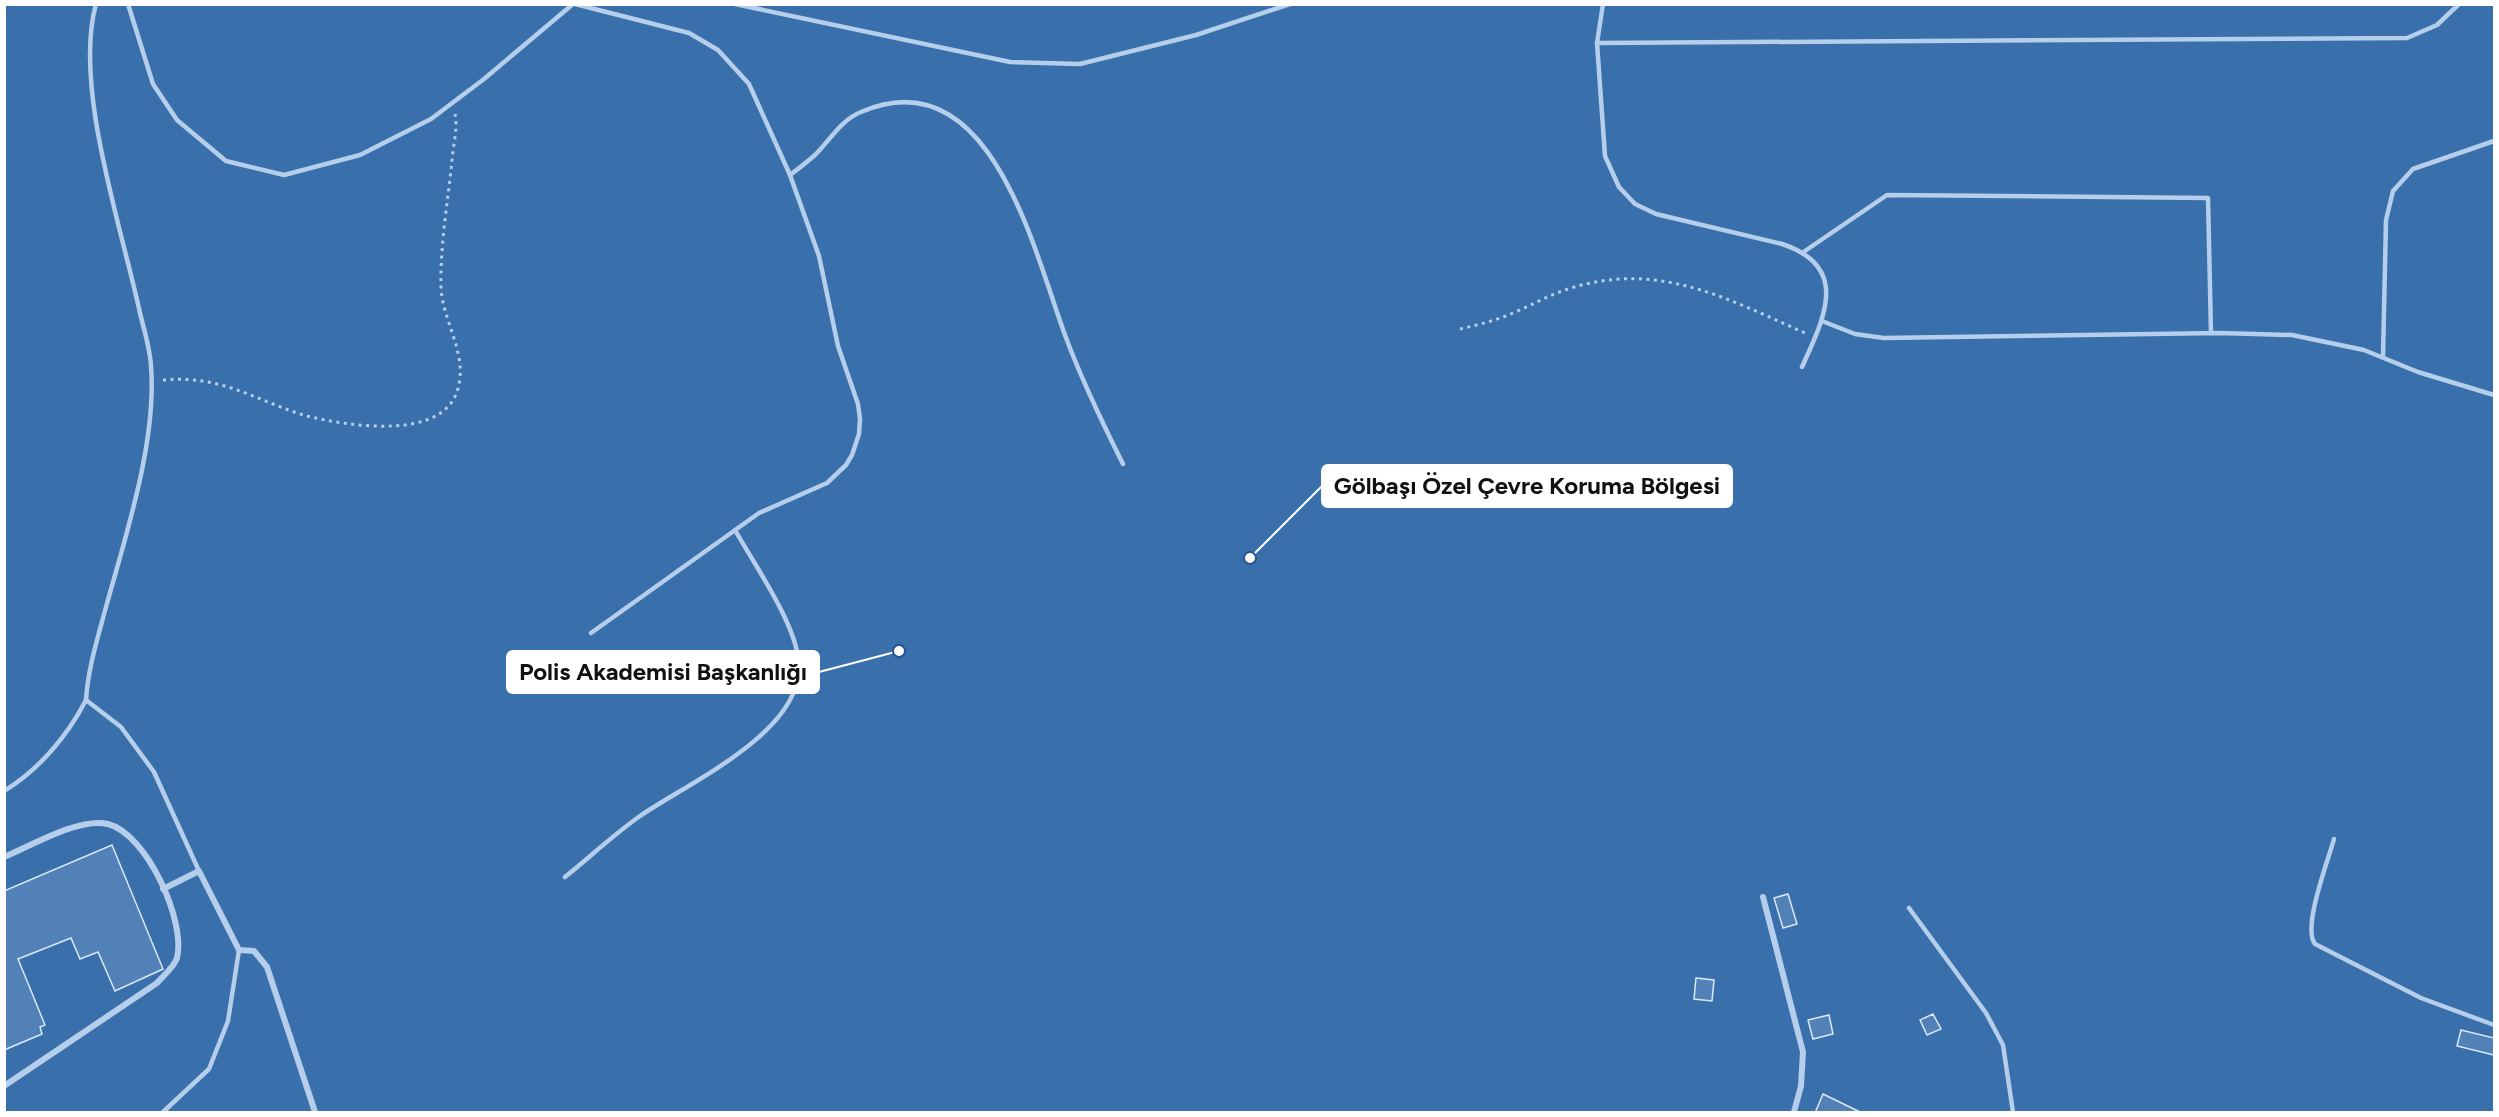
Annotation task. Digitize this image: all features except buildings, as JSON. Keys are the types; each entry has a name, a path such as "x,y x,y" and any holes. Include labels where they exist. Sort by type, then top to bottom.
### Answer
{"street":[{"path":"4,857 91,823 106,824 121,829 141,847 163,889 178,933 177,960 157,983 4,1086"},
{"path":"163,889 199,871 239,950 254,951 267,967 315,1113"},
{"path":"1763,897 1803,1052 1801,1086 1794,1113"}],"lane":[{"path":"4,791 20,782 72,727 86,700 94,651 134,498 152,413 151,364 100,146 91,79 92,21 96,4"},
{"path":"128,4 153,84 177,120 226,161 284,175 360,155 431,119 574,4 672,27 704,40 718,50 749,84 790,175 819,256 838,346 858,404 859,434 846,465 827,483 759,513 591,633"},
{"path":"735,4 1010,62 1080,64 1196,35 1290,4"},
{"path":"1603,4 1597,43 1605,156 1612,178 1626,196 1656,214 1782,244 1802,253 1818,270 1823,280 1827,303 1822,321 1802,367"},
{"path":"1597,43 2407,38 2437,25 2459,4"},
{"path":"790,175 815,154 847,119 859,112 898,103 925,105 951,114 986,150 1013,193 1024,216 1066,338 1123,464"},
{"path":"2383,357 2386,220 2393,191 2413,170 2494,141"},
{"path":"1802,253 1887,195 2208,198 2211,333"},
{"path":"1822,321 1855,334 1884,338 2211,333 2292,335 2364,350 2418,372 2494,396"},
{"path":"565,877 637,819 735,757 774,725 792,696 799,670 794,637 735,530"},
{"path":"86,700 122,727 154,772 199,871"},
{"path":"2334,839 2311,921 2310,936 2315,944 2421,998 2494,1025"},
{"path":"1909,908 1992,1024 2002,1045 2013,1113"},
{"path":"163,1113 177,1103 209,1069 228,1021 239,950"}],"path":[{"path":"152,380 185,379 222,385 306,415 358,426 424,423 447,409 457,393 460,374 455,341 442,298 456,117 450,105"},
{"path":"1460,329 1511,314 1569,288 1611,280 1633,279 1677,283 1709,291 1815,337"}],"shaded area":[{"path":"5,5 2494,5 2494,1112 5,1112"}],"place":[{"name":"Gölbaşı Özel Çevre Koruma Bölgesi","path":"1250,558"},
{"name":"Polis Akademisi Başkanlığı","path":"899,651"}]}
